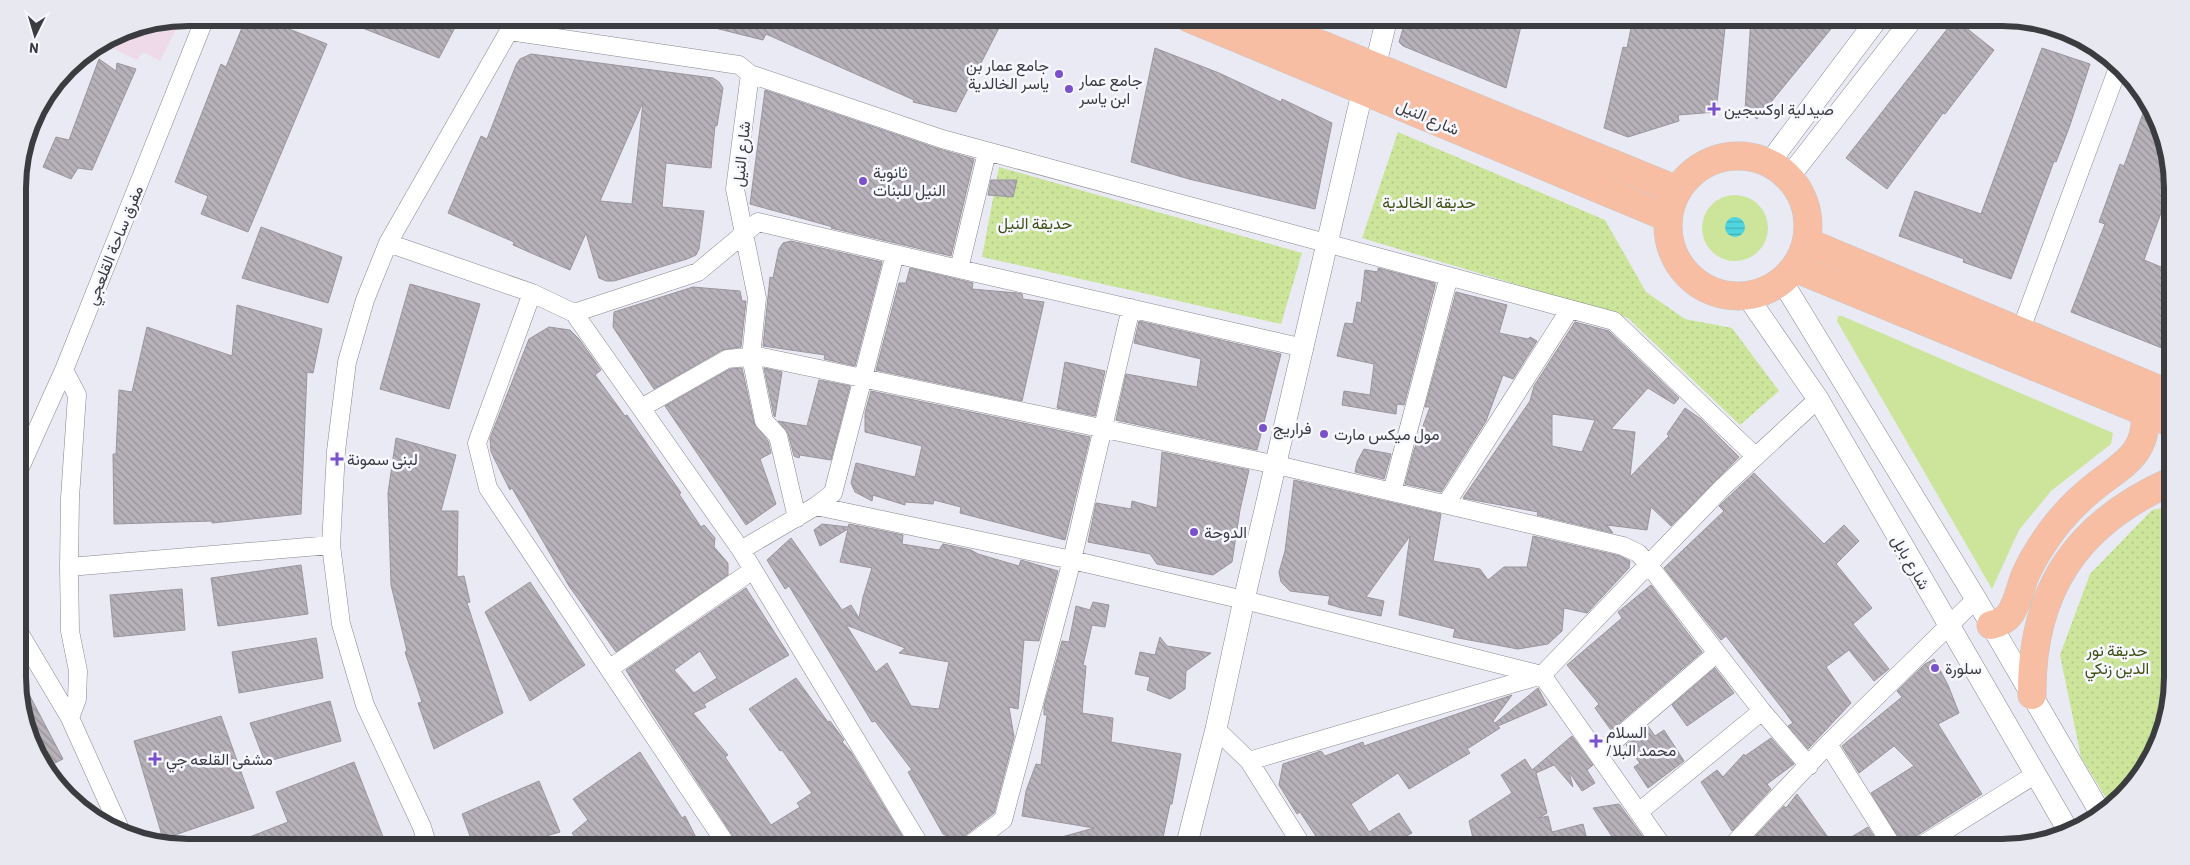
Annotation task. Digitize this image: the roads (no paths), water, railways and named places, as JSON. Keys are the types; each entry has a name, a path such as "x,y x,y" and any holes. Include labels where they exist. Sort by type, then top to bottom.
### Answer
{"main road":[{"name":"شارع النيل","path":"1213,26 1369,78 1677,190"},
{"name":"شارع النيل","path":"1271,26 1369,78 1667,217"},
{"path":"1742,155 1779,170 1803,197 1808,215 1807,242 1789,275 1772,288 1746,296 1714,292 1694,281 1679,265 1670,246 1667,217 1677,190 1695,170 1716,158 1742,155"},
{"path":"1807,242 2164,391"},
{"path":"1789,275 2164,420"},
{"path":"1991,625 1999,623 2011,613 2025,576 2037,553 2068,512 2085,494 2125,465 2138,450 2145,432 2145,412"},
{"path":"2032,695 2033,656 2041,617 2066,563 2091,532 2111,515 2133,500 2164,485"}],"street":[{"name":"مفرق ساحة القلعجي","path":"26,455 64,370 202,26"},
{"path":"425,839 422,827 365,705 341,624 331,545 336,451 347,362 365,300 388,243 512,26"},
{"path":"524,26 739,65 750,74 942,139 1614,321 1755,456"},
{"path":"1188,838 1216,729 1244,600 1328,244 1369,78 1385,26"},
{"path":"1779,170 1873,26"},
{"path":"1779,170 1906,26"},
{"name":"شارع النيل","path":"750,74 735,188 757,298 750,356 764,421 778,436 797,518"},
{"path":"2020,332 2116,75"},
{"path":"959,269 987,152"},
{"path":"574,313 698,272 758,222 1304,348"},
{"path":"388,243 532,294 574,313 741,550 916,839"},
{"path":"741,550 797,518 833,493 895,254"},
{"path":"1789,275 2097,807"},
{"path":"1392,492 1449,276"},
{"path":"532,294 477,443 488,488 722,839"},
{"name":"شارع بابل","path":"1746,296 1818,399 1948,627 2065,825"},
{"path":"978,839 1003,820 1072,560 1131,308"},
{"path":"1446,504 1570,309"},
{"path":"640,408 727,359 757,356 1277,465 1623,546 1638,553 1648,564 1762,711 1809,766"},
{"path":"64,370 76,395 70,498 70,631 78,671 76,699 70,718"},
{"path":"1249,760 1542,675 1755,456 1818,399"},
{"path":"816,506 1072,560 1244,600 1542,675 1640,811 1657,838"},
{"path":"70,567 331,545"},
{"path":"609,669 753,570"},
{"path":"1740,838 1828,744 1976,599"},
{"path":"26,644 70,718 117,822"},
{"path":"1599,754 1716,653"},
{"path":"1640,811 1762,711"},
{"path":"1216,729 1249,760 1298,838"},
{"path":"1828,744 1887,838"},
{"path":"1934,838 2036,774"}],"water":[{"path":"1735,217 1742,220 1745,227 1742,234 1735,237 1728,234 1725,227 1728,220"}],"place":[{"name":"جامع عمار بن ياسر الخالدية","path":"1059,74"},
{"name":"جامع عمار ابن ياسر","path":"1069,89"},
{"name":"صيدلية اوكسجين","path":"1714,109"},
{"name":"ثانوية النيل للبنات","path":"863,181"},
{"name":"فراريج","path":"1263,428"},
{"name":"مول ميكس مارت","path":"1324,434"},
{"name":"لبنى سمونة","path":"337,459"},
{"name":"الدوحة","path":"1194,532"},
{"name":"سلورة","path":"1935,668"},
{"name":"السلام /محمد البلا","path":"1596,741"},
{"name":"مشفى القلعه جي","path":"155,759"}],"park label":[{"name":"حديقة الخالدية","path":"1429,202"},
{"name":"حديقة النيل","path":"1035,223"},
{"name":"حديقة نور الدين زنكي","path":"2117,659"}]}
